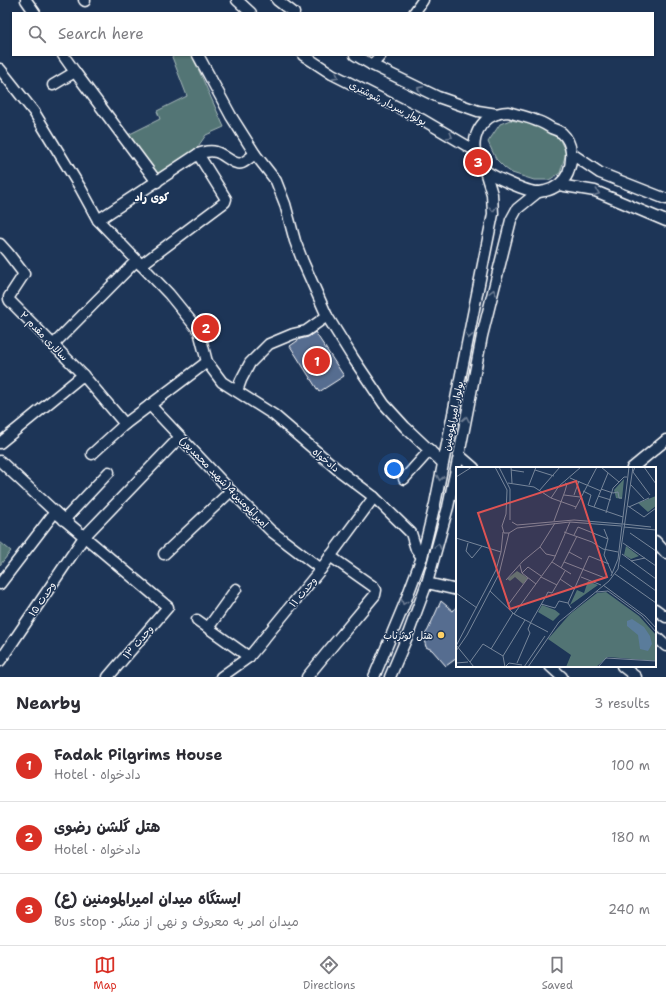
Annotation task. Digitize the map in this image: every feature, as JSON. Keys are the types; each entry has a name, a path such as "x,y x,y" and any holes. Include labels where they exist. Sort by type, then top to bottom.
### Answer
{"street":[{"path":"26,0 34,12"},
{"path":"237,0 250,12"},
{"path":"277,0 293,12"},
{"path":"415,12 423,0"},
{"path":"64,56 157,182"},
{"path":"199,56 231,116 255,154 276,181 285,204 295,241 327,316 384,404 405,427 443,463"},
{"name":"بولوار سردار شوشتری","path":"305,56 332,74 423,120 474,150"},
{"path":"357,56 438,97 478,111 497,114 508,112 537,120 562,133 572,154 571,165 567,176 559,184 550,190 538,192 512,185 485,171 478,162 474,150 475,139 479,128 487,120 497,114"},
{"path":"372,65 380,56"},
{"path":"0,69 34,112 98,220 169,294 199,331 207,362 125,424 92,454"},
{"path":"54,85 75,72"},
{"path":"98,220 198,154 207,151 215,152 224,155 236,163 241,163 255,154"},
{"path":"53,345 139,263 225,202 226,199 198,154"},
{"path":"572,154 600,173 666,199"},
{"name":"بولوار امیرالمومنین","path":"374,677 422,557 435,504 493,214 492,194 485,171"},
{"path":"559,184 595,191 666,221"},
{"name":"بولوار امیرالمومنین","path":"456,467 482,336 511,220 517,209 538,192"},
{"name":"سالاری مقدم ۲","path":"0,244 24,274 9,299 83,376 125,424"},
{"path":"237,391 250,363 269,344 293,334 306,331 327,316"},
{"name":"دادخواه","path":"207,362 222,382 274,415 337,469 374,497 411,533"},
{"path":"0,443 83,376"},
{"name":"امیرالمومنین4(شهید محمدپور)","path":"150,405 231,492 271,531 321,569"},
{"name":"وحدت ۱۵","path":"0,661 84,537 180,437"},
{"path":"633,467 666,440"},
{"path":"404,479 430,450"},
{"path":"459,455 473,467"},
{"path":"0,461 84,537"},
{"name":"بولوار امیرالمومنین","path":"390,677 427,583 448,507 456,469"},
{"path":"64,520 109,472"},
{"path":"164,554 231,492"},
{"name":"وحدت ۱۱","path":"221,677 249,657 321,569 374,497"},
{"path":"0,584 55,512"},
{"path":"422,557 416,549 411,533 422,533 430,522"},
{"name":"وحدت ۱۳","path":"84,537 168,607 108,677"},
{"path":"656,542 666,553"},
{"path":"307,677 375,595 376,590 374,587 330,556"},
{"path":"427,583 456,590"},
{"path":"208,628 236,589"},
{"path":"656,610 666,617"},
{"path":"197,620 249,657"},
{"path":"656,637 666,646"},
{"path":"623,667 636,677"}],"green space":[{"path":"192,56 224,127 206,135 194,152 156,176 126,136 160,119 157,111 187,96 172,57"},
{"path":"510,120 538,125 559,138 566,153 560,173 549,180 534,180 512,173 496,159 488,142 500,124"},
{"path":"0,542 11,551 0,565"}],"building":[{"path":"315,332 344,376 319,392 290,346 300,339 308,337"},
{"name":"هتل کوثرناب","path":"441,601 453,611 456,607 456,659 446,666 432,650 426,647 424,636"}],"place":[{"name":"ایستگاه میدان امیرالمومنین (ع)","path":"478,162"},
{"name":"هتل گلشن رضوی","path":"206,328"},
{"name":"Fadak Pilgrims House","path":"317,361"},
{"name":"هتل کوثرناب","path":"441,635"}],"district":[{"name":"کوی راد","path":"152,197"}]}
